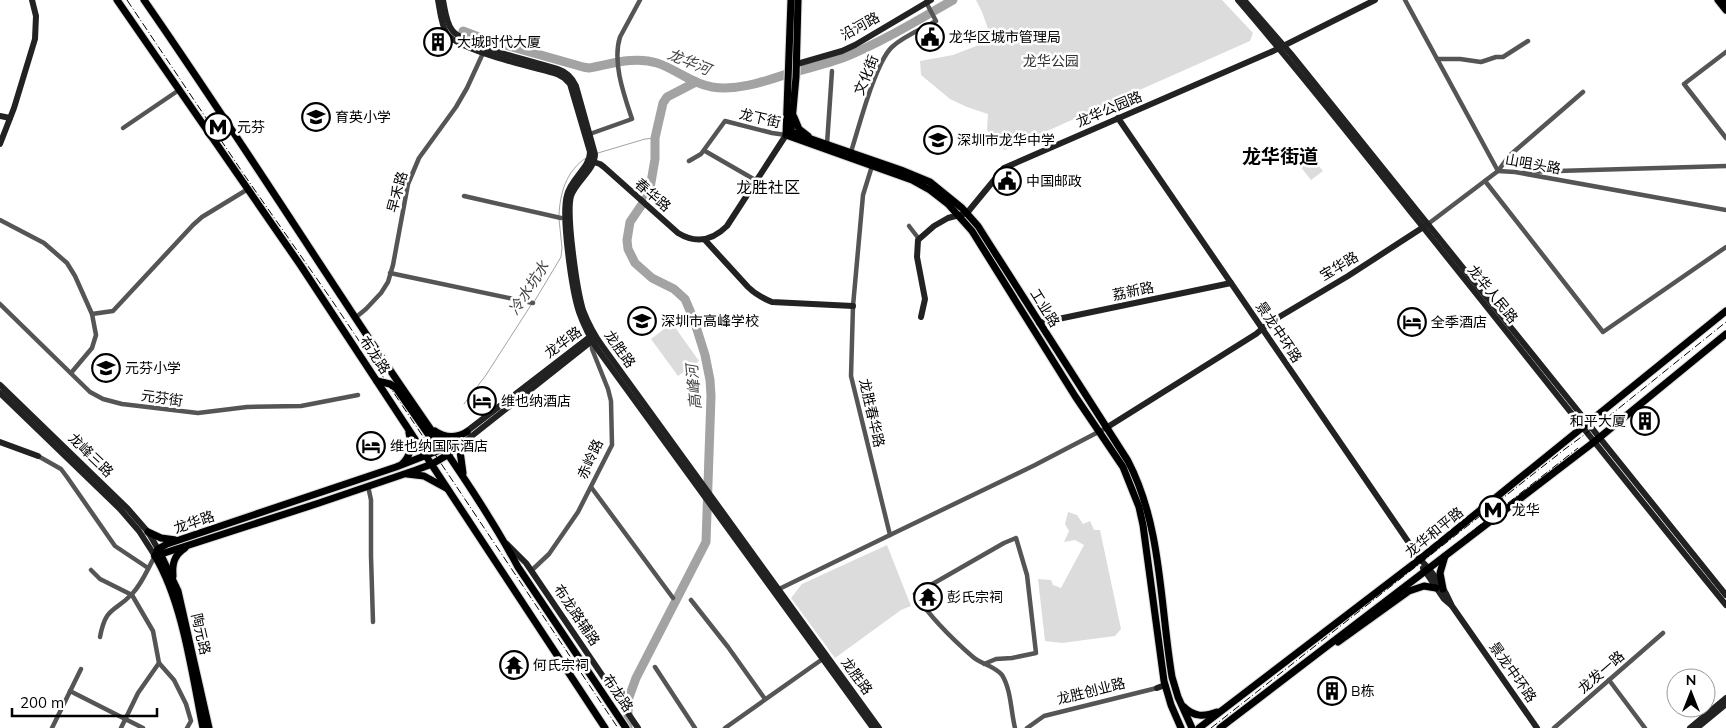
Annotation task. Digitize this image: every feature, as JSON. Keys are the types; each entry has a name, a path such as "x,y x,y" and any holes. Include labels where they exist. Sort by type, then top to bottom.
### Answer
{"main road":[{"path":"0,144 10,118 36,32 36,16 32,0"},
{"name":"布龙路","path":"117,0 301,266 605,728"},
{"name":"布龙路","path":"144,0 355,318 464,478 504,541 518,567 625,726"},
{"path":"438,0 445,30 449,36 458,42 558,69 569,75 576,86 592,157"},
{"path":"443,0 448,24 454,33 484,50"},
{"path":"786,0 790,12"},
{"path":"789,134 788,68 791,0"},
{"path":"798,0 794,112 789,134 727,226 720,233 705,240 752,290 764,299 772,302 853,306"},
{"path":"798,11 802,0"},
{"name":"龙华人民路","path":"1238,0 1282,47"},
{"name":"龙华人民路","path":"1244,0 1585,425 1726,605"},
{"name":"龙华公园路","path":"967,213 1004,168 1282,47 1375,0"},
{"path":"1718,0 1726,10"},
{"name":"沿河路","path":"797,65 855,45 929,3"},
{"path":"794,112 799,129 812,139"},
{"path":"0,116 10,118"},
{"name":"景龙中环路","path":"1118,118 1420,559 1444,600 1452,606 1537,728"},
{"name":"工业路","path":"789,134 812,139 851,152 908,172 930,182 967,213 990,245 1131,466 1147,506 1154,542 1172,677 1192,728"},
{"name":"工业路","path":"789,134 922,185 939,196 959,215 972,231 1123,467 1139,507 1165,685 1181,728"},
{"name":"春华路","path":"592,157 648,208 684,237 691,240 705,240"},
{"name":"龙胜路","path":"592,157 573,190 569,215 579,293 592,338 712,507 880,728"},
{"path":"921,317 925,299 917,250 919,239 934,226 952,216 967,213"},
{"name":"宝华路","path":"1106,428 1426,226"},
{"name":"荔新路","path":"1039,323 1231,283"},
{"name":"龙华和平路","path":"1199,728 1420,559 1726,312"},
{"name":"龙华和平路","path":"1220,728 1596,440 1726,334"},
{"name":"龙胜路","path":"592,338 704,486 775,590"},
{"name":"龙华路","path":"158,553 189,546 432,464 467,432 592,338"},
{"name":"龙华路","path":"158,553 181,539 398,467 461,444 592,338"},
{"path":"390,384 392,372"},
{"path":"377,381 390,384 396,388 435,444 445,451"},
{"name":"龙峰三路","path":"0,385 123,504 148,532 158,553"},
{"name":"龙峰三路","path":"0,393 120,509 158,553"},
{"path":"430,428 448,436 458,436 467,432"},
{"path":"398,467 410,454 411,440 408,430"},
{"name":"龙华人民路","path":"1596,440 1726,595"},
{"path":"0,442 38,456"},
{"path":"461,444 460,451 464,478"},
{"path":"400,475 414,474 424,476 450,492"},
{"path":"148,532 161,538 181,539"},
{"name":"布龙路辅路","path":"504,541 526,563 638,728"},
{"path":"174,581 173,566 175,558 180,551 189,546"},
{"name":"陶元路","path":"158,553 174,581 186,622 209,728"},
{"name":"陶元路","path":"158,553 175,602 203,728"},
{"path":"1314,655 1340,641 1409,591 1424,586 1439,589 1442,564 1446,554"},
{"path":"1719,586 1726,580"},
{"name":"龙胜路","path":"825,658 873,728"},
{"name":"龙胜创业路","path":"1157,688 1165,685"},
{"path":"1690,728 1726,698"},
{"path":"1180,701 1187,710 1195,715 1206,715 1222,710"},
{"path":"1697,728 1726,704"},
{"path":"1175,714 1176,728"}],"street":[{"path":"588,134 632,119 620,81 618,56 620,37 640,0"},
{"name":"山咀头路","path":"1405,0 1498,171 1515,172 1726,210"},
{"name":"文化街","path":"851,152 874,82 886,53 894,45 936,21 929,3"},
{"path":"1437,59 1460,59 1481,62 1496,57 1504,57 1528,41"},
{"name":"早禾路","path":"355,318 366,309 388,282 408,184 419,158 456,107 467,88 484,50"},
{"path":"1726,52 1684,84 1726,138"},
{"path":"827,144 832,70"},
{"path":"123,128 179,90"},
{"path":"1426,226 1498,171 1508,156 1583,92"},
{"name":"龙下街","path":"689,161 704,151 725,121 772,134 789,134"},
{"path":"704,151 757,181"},
{"name":"龙胜春华路","path":"872,166 863,195 853,306 852,376 890,535"},
{"path":"1515,172 1726,166"},
{"path":"1485,181 1603,332 1726,247"},
{"path":"92,314 113,311 192,225 248,189"},
{"path":"464,196 559,218"},
{"path":"0,220 44,243 72,269 92,314 96,336 95,344 71,373"},
{"path":"909,226 919,239"},
{"path":"390,273 533,303"},
{"name":"元芬街","path":"0,304 90,392 103,399 122,404 187,413 223,411 247,407 301,406 358,395"},
{"name":"赤岭路","path":"531,571 549,554 578,512 612,445 612,401 592,349 592,338"},
{"path":"775,590 1035,465 1106,428"},
{"path":"38,456 60,469 117,549 148,568"},
{"path":"368,486 372,500 373,622"},
{"path":"591,487 673,598"},
{"path":"984,664 996,659 1036,653 1027,574 1016,538 915,594 939,625 974,658 984,664 999,672 1004,680 1015,728"},
{"path":"100,637 102,626 108,614 132,595 158,553"},
{"path":"91,570 100,579 132,595 153,631 159,662 174,680 186,704 190,721 187,728"},
{"path":"691,600 766,699"},
{"name":"龙发一路","path":"1554,728 1663,633"},
{"path":"725,728 825,658"},
{"path":"121,728 138,693 159,662"},
{"path":"655,667 695,728"},
{"path":"52,728 81,669"},
{"path":"1609,680 1645,728"},
{"name":"龙胜创业路","path":"1027,728 1044,716 1157,688"},
{"path":"70,690 143,728"}],"green space":[{"name":"龙华公园","path":"976,0 1222,0 1253,33 1250,41 1004,150 987,130 988,114 950,99 921,75 920,61 953,55 992,40"},
{"path":"1307,152 1323,171 1311,180 1296,161"},
{"path":"672,323 699,361 678,376 651,339"},
{"path":"1068,512 1077,515 1083,524 1090,521 1094,530 1100,530 1121,629 1115,636 1062,643 1045,641 1038,579 1051,580 1053,585 1061,588 1084,545 1075,540 1064,542 1069,531 1065,524"},
{"path":"887,545 911,606 901,610 835,658 791,598 802,584"}],"waterway":[{"name":"龙华河","path":"463,31 484,39 583,67 589,68 632,60 649,61 705,85 731,88 759,83 845,57 886,38 953,0"},
{"name":"高峰河","path":"628,728 628,700 636,678 706,542 711,396 705,355 685,299 674,289 652,278 635,263 628,249 627,240 630,222 649,194 655,159 655,138 663,103 667,97 696,82"},
{"name":"冷水坑水","path":"598,153 645,139 655,138"},
{"name":"冷水坑水","path":"559,215 565,183 573,169 586,158"},
{"name":"冷水坑水","path":"534,302 561,257 559,219"},
{"name":"冷水坑水","path":"464,404 486,375 531,305"}],"railway":[{"path":"127,0 245,176 331,299 618,728"},
{"path":"1211,728 1603,421 1726,322"},
{"path":"1442,555 1578,448"}],"place":[{"name":"龙华区城市管理局","path":"930,37"},
{"name":"大城时代大厦","path":"438,42"},
{"name":"育英小学","path":"316,117"},
{"name":"元芬","path":"218,127"},
{"name":"深圳市龙华中学","path":"938,140"},
{"name":"中国邮政","path":"1007,181"},
{"name":"深圳市高峰学校","path":"642,321"},
{"name":"全季酒店","path":"1412,322"},
{"name":"元芬小学","path":"106,368"},
{"name":"维也纳酒店","path":"482,401"},
{"name":"和平大厦","path":"1645,421"},
{"name":"维也纳国际酒店","path":"371,446"},
{"name":"龙华","path":"1493,510"},
{"name":"彭氏宗祠","path":"928,597"},
{"name":"何氏宗祠","path":"514,665"},
{"name":"B栋","path":"1332,691"}],"district":[{"name":"龙华街道","path":"1280,156"},
{"name":"龙胜社区","path":"768,187"}]}
